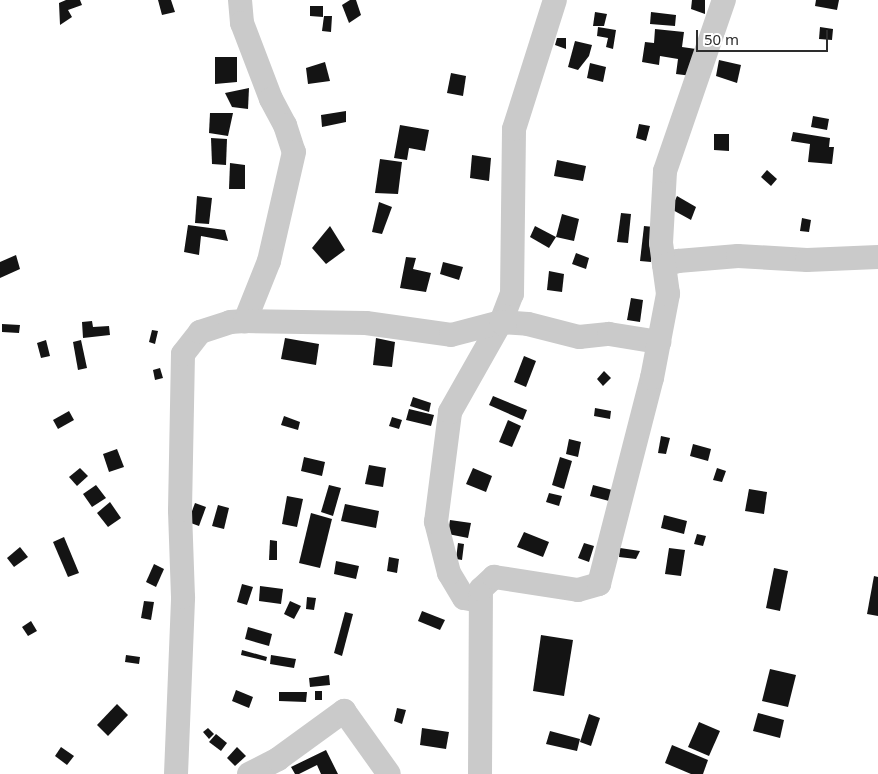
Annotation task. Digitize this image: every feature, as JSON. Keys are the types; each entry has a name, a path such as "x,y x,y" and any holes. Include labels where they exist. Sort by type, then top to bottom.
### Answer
{"street":[{"path":"240,0 242,23 271,99 286,124 294,152 269,261 245,321"},
{"path":"480,601 464,598 449,573 436,522 450,412 501,322 512,294 514,129 555,0"},
{"path":"480,774 481,588 494,577 578,590 599,584 650,388 668,294 661,243 665,172 724,0"},
{"path":"664,266 678,261 738,256 807,260 878,257"},
{"path":"176,774 182,597 180,510 183,354 200,332 230,322 245,321 366,323 451,335 501,322 528,324 579,337 609,334 659,342"},
{"path":"249,774 278,759 344,711 389,774"}],"building":[{"path":"66,0 80,0 82,5 68,10 72,17 60,25 59,3"},
{"path":"158,0 171,0 175,12 162,15"},
{"path":"350,0 356,0 361,15 349,23 342,5"},
{"path":"692,0 705,0 705,14 691,9"},
{"path":"816,0 839,0 837,10 815,6"},
{"path":"310,6 323,6 323,17 310,16"},
{"path":"595,12 607,14 604,26 593,26"},
{"path":"651,12 676,15 675,26 650,24"},
{"path":"324,16 332,16 331,32 322,31"},
{"path":"598,27 616,30 613,49 606,47 608,38 597,36"},
{"path":"820,27 833,29 832,40 819,39"},
{"path":"655,29 684,32 682,47 696,49 692,76 676,74 678,59 660,56 659,65 642,62 645,42 654,43"},
{"path":"557,38 566,38 566,49 555,45"},
{"path":"575,41 592,45 589,56 578,70 568,67"},
{"path":"215,57 237,57 237,82 215,84"},
{"path":"719,60 741,65 737,83 716,76"},
{"path":"325,62 330,81 308,84 306,68"},
{"path":"590,63 606,67 603,82 587,78"},
{"path":"451,73 466,76 463,96 447,93"},
{"path":"249,88 248,109 232,107 225,93"},
{"path":"346,111 346,122 322,127 321,115"},
{"path":"210,113 233,113 228,136 209,133"},
{"path":"813,116 829,119 827,130 811,127"},
{"path":"639,124 650,126 646,141 636,138"},
{"path":"400,125 429,130 425,151 409,148 407,160 394,158"},
{"path":"793,132 830,138 829,147 834,147 832,164 808,162 810,144 791,141"},
{"path":"714,134 729,134 729,151 714,150"},
{"path":"211,138 227,139 226,165 212,164"},
{"path":"472,155 491,158 489,181 470,178"},
{"path":"380,159 402,162 398,194 375,193"},
{"path":"557,160 586,166 583,181 554,176"},
{"path":"230,163 245,165 245,189 229,189"},
{"path":"767,170 777,179 771,186 761,177"},
{"path":"197,196 212,198 209,224 195,223"},
{"path":"677,196 696,207 691,220 671,209"},
{"path":"379,202 392,207 382,234 372,232"},
{"path":"621,213 631,214 628,243 617,242"},
{"path":"562,214 579,219 574,241 556,237"},
{"path":"802,218 811,220 809,232 800,231"},
{"path":"188,225 225,230 228,241 201,236 199,255 184,252"},
{"path":"330,226 345,250 326,264 312,248"},
{"path":"535,226 556,237 549,248 530,237"},
{"path":"644,226 654,227 651,262 640,261"},
{"path":"576,253 589,258 586,269 572,264"},
{"path":"16,255 20,269 0,278 0,262"},
{"path":"406,257 416,258 413,269 431,273 426,292 400,288"},
{"path":"443,262 463,267 459,280 440,274"},
{"path":"549,271 564,274 562,292 547,290"},
{"path":"631,298 643,300 640,322 627,320"},
{"path":"92,321 93,327 109,326 110,335 83,338 82,322"},
{"path":"2,324 20,325 19,333 2,332"},
{"path":"152,330 158,331 155,344 149,342"},
{"path":"285,338 319,344 316,365 281,359"},
{"path":"376,338 395,342 392,367 373,365"},
{"path":"46,340 50,356 41,358 37,343"},
{"path":"81,340 87,368 78,370 73,342"},
{"path":"524,356 536,361 526,387 514,382"},
{"path":"160,368 163,378 155,380 153,370"},
{"path":"604,371 611,378 603,386 597,379"},
{"path":"493,396 527,410 523,420 489,405"},
{"path":"413,397 431,403 429,412 410,406"},
{"path":"595,408 611,411 610,419 594,416"},
{"path":"409,409 434,415 431,426 406,420"},
{"path":"69,411 74,420 58,429 53,420"},
{"path":"284,416 300,422 298,430 281,425"},
{"path":"392,417 402,420 399,429 389,426"},
{"path":"508,420 521,426 512,447 499,442"},
{"path":"661,436 670,438 666,454 658,453"},
{"path":"569,439 581,442 578,457 566,454"},
{"path":"693,444 711,449 708,461 690,456"},
{"path":"117,449 124,467 109,472 103,454"},
{"path":"304,457 325,462 322,476 301,471"},
{"path":"560,457 572,461 564,489 552,485"},
{"path":"369,465 386,468 383,487 365,484"},
{"path":"80,468 88,476 77,486 69,477"},
{"path":"473,468 492,476 486,492 466,484"},
{"path":"717,468 726,471 722,482 713,480"},
{"path":"96,485 106,498 92,507 83,494"},
{"path":"329,485 341,488 333,516 321,512"},
{"path":"593,485 616,491 613,502 590,496"},
{"path":"749,489 767,492 764,514 745,511"},
{"path":"549,493 562,496 559,506 546,502"},
{"path":"287,496 303,499 297,527 282,524"},
{"path":"110,502 121,518 108,527 97,513"},
{"path":"195,503 206,507 199,526 188,522"},
{"path":"345,504 379,511 376,528 341,521"},
{"path":"218,505 229,508 224,529 212,526"},
{"path":"311,513 332,519 320,568 299,563"},
{"path":"664,515 687,521 684,534 661,528"},
{"path":"450,520 471,523 468,538 448,534"},
{"path":"524,532 549,542 543,557 517,547"},
{"path":"697,534 706,536 703,546 694,544"},
{"path":"64,537 79,573 68,577 53,542"},
{"path":"270,540 277,541 277,560 269,560"},
{"path":"458,543 464,544 462,560 456,559"},
{"path":"584,543 594,546 589,562 578,558"},
{"path":"20,547 28,557 14,567 7,558"},
{"path":"620,548 640,551 636,559 619,557"},
{"path":"669,548 685,550 681,576 665,574"},
{"path":"389,557 399,559 397,573 387,571"},
{"path":"336,561 359,566 356,579 334,574"},
{"path":"154,564 164,569 156,587 146,582"},
{"path":"774,568 788,571 780,611 766,608"},
{"path":"874,576 878,577 878,616 867,614"},
{"path":"242,584 253,587 247,605 237,602"},
{"path":"260,586 283,589 281,604 259,601"},
{"path":"307,597 316,598 314,610 306,609"},
{"path":"144,601 154,602 151,620 141,618"},
{"path":"290,601 301,606 294,619 284,614"},
{"path":"422,611 445,620 440,630 418,621"},
{"path":"345,612 353,614 342,656 334,653"},
{"path":"31,621 37,631 28,636 22,627"},
{"path":"248,627 272,634 269,646 245,639"},
{"path":"541,635 573,640 564,696 533,691"},
{"path":"242,650 267,657 266,661 241,655"},
{"path":"126,655 140,657 139,664 125,662"},
{"path":"271,655 296,659 294,668 270,664"},
{"path":"770,669 796,675 788,707 762,701"},
{"path":"329,675 330,685 310,687 309,678"},
{"path":"236,690 253,697 249,708 232,701"},
{"path":"315,691 322,691 322,700 315,700"},
{"path":"279,692 307,692 306,702 279,701"},
{"path":"117,704 128,715 108,736 97,725"},
{"path":"397,708 406,710 402,724 394,721"},
{"path":"758,713 784,720 780,738 753,731"},
{"path":"589,714 600,718 591,746 580,742"},
{"path":"699,722 720,731 709,756 688,747"},
{"path":"208,728 214,734 209,739 203,732"},
{"path":"422,728 449,732 446,749 420,745"},
{"path":"550,731 580,739 577,751 546,744"},
{"path":"216,734 227,743 221,751 209,742"},
{"path":"672,745 708,760 703,774 691,774 665,763"},
{"path":"61,747 74,756 67,765 55,756"},
{"path":"237,747 246,756 235,766 227,758"},
{"path":"326,750 338,774 321,774 317,765 299,774 295,774 291,767"}]}
